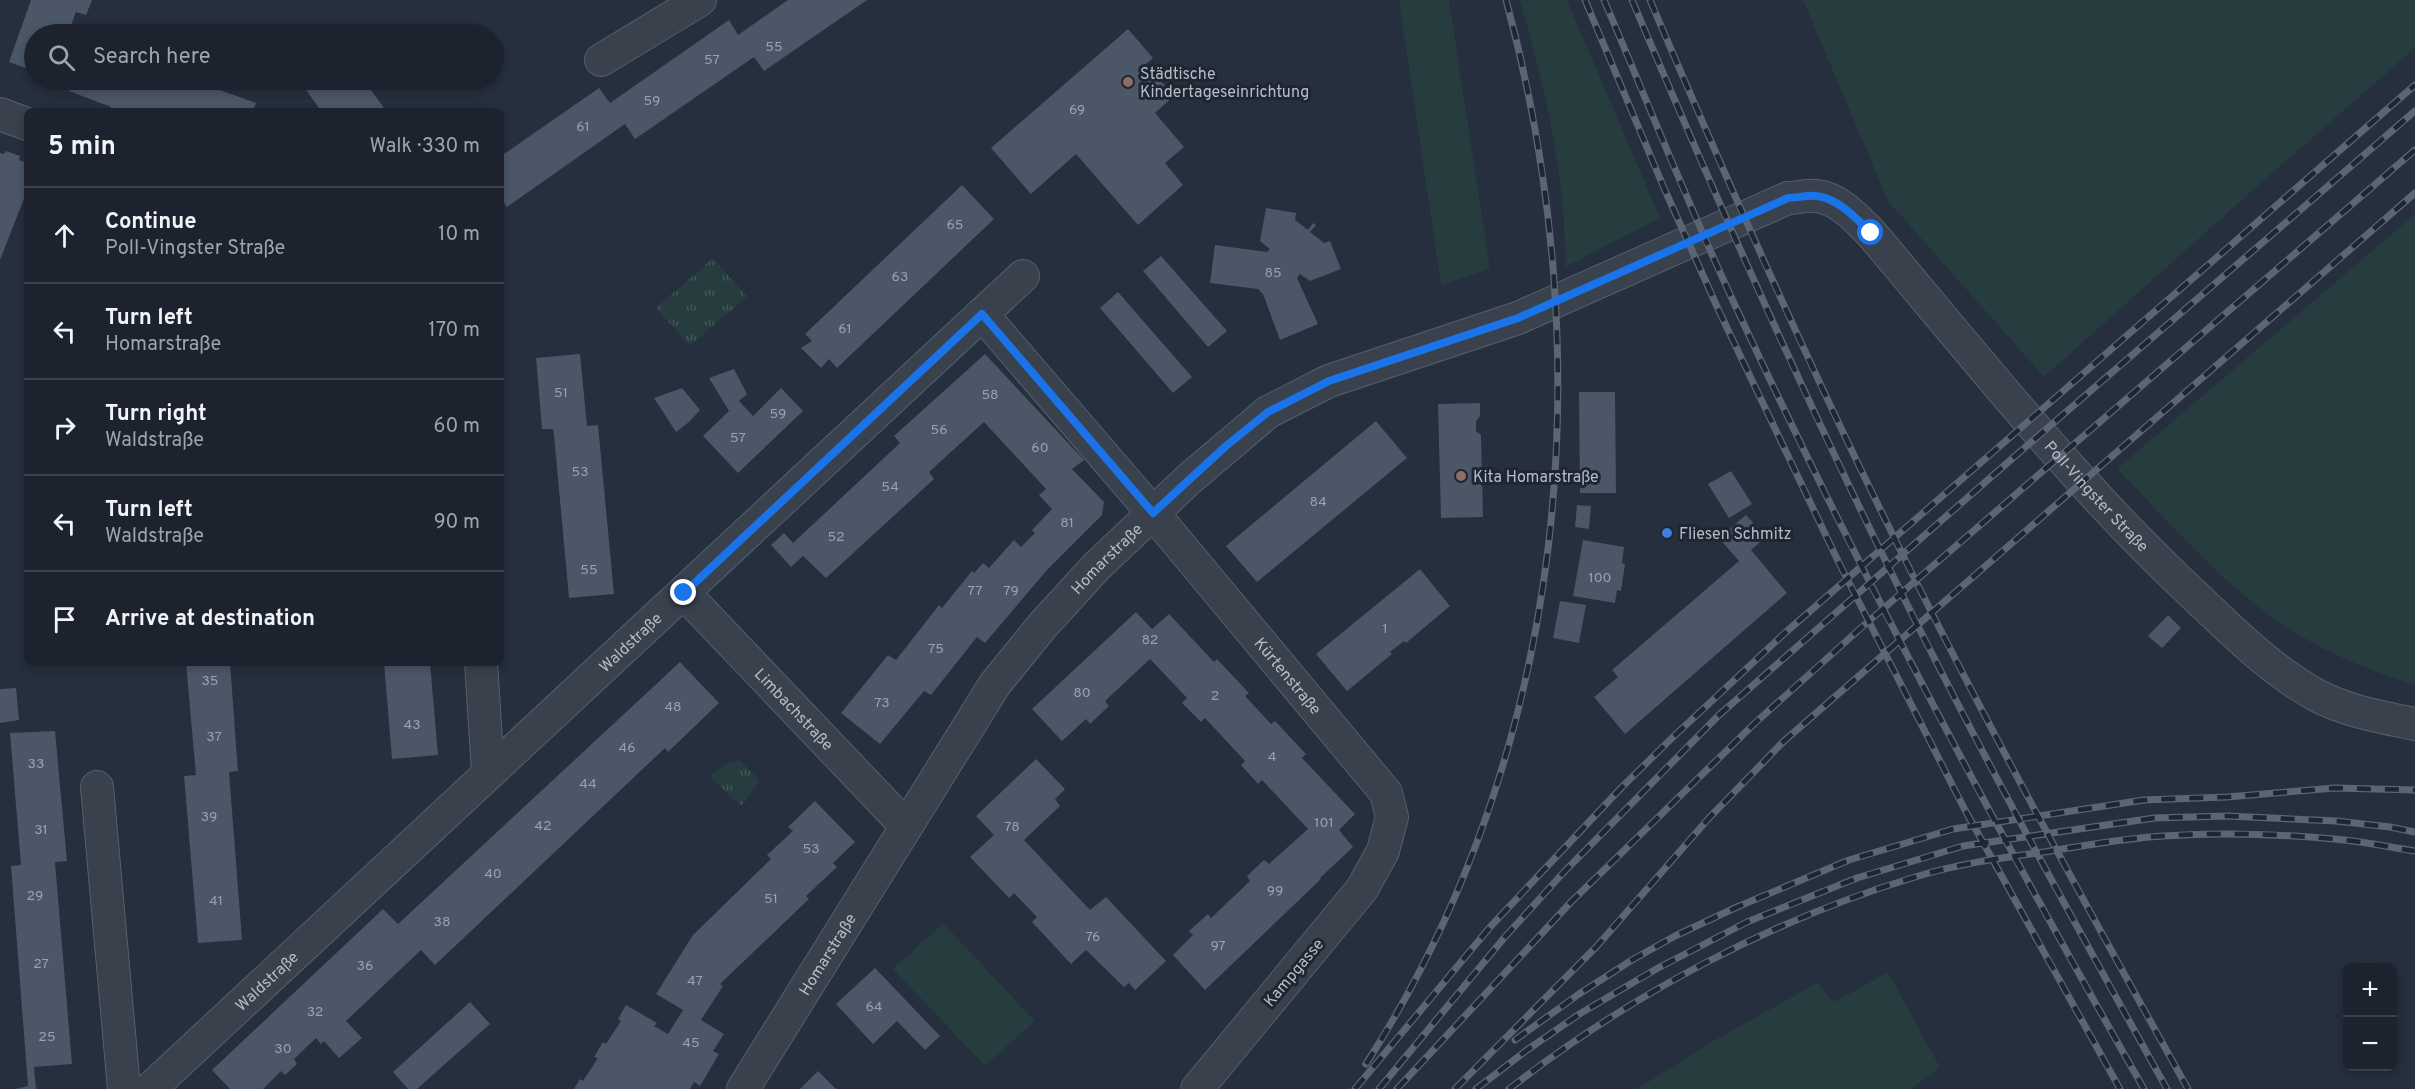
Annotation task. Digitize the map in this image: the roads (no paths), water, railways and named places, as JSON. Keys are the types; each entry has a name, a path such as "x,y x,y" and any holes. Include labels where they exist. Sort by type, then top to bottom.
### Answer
{"street":[{"path":"601,60 691,2"},
{"path":"0,114 24,123"},
{"name":"Homarstraße","path":"743,1089 1001,677 1043,625 1096,567 1196,472 1268,412 1329,381 1518,318 1788,198 1816,196 1830,200"},
{"name":"Poll-Vingster Straße","path":"1830,200 1848,211 1871,233 2090,492 2169,572 2236,635 2275,668 2318,696 2360,712 2415,724"},
{"name":"Waldstraße","path":"150,1089 1023,276"},
{"path":"982,314 1153,513"},
{"name":"Kürtenstraße","path":"1153,513 1386,793 1392,817 1383,851"},
{"name":"Limbachstraße","path":"684,593 906,826"},
{"path":"481,666 488,772"},
{"path":"97,787 124,1089"},
{"name":"Kampgasse","path":"1197,1089 1362,889 1383,851"}],"railway":[{"path":"1366,1064 1434,942 1487,815 1525,683 1548,548 1558,410 1553,273 1536,135 1506,0"},
{"path":"1585,0 1664,188 1719,311 1839,563 1965,810 2120,1089"},
{"path":"1604,0 1717,266 1830,503 1983,798 2144,1089"},
{"path":"1632,0 1772,321 1846,480 1953,695 2167,1089"},
{"path":"1650,0 1765,263 1887,523 1996,737 2188,1089"},
{"path":"1355,1089 1491,926 1621,788 1673,737 1786,632 2415,85"},
{"path":"1379,1089 1504,938 1563,873 1719,715 2415,111"},
{"path":"1397,1089 1571,902 1755,723 1862,627 2415,150"},
{"path":"1455,1089 1597,946 1709,818 1784,741 2415,193"},
{"path":"1515,1040 1579,994 1675,936 1849,860 1953,829 2144,800 2227,797 2335,788 2415,790"},
{"path":"1476,1089 1581,1013 1658,968 1747,922 1857,878 1963,846 2154,818 2227,816 2336,821 2415,832"},
{"path":"1509,1089 1603,1022 1703,964 1807,915 1931,872 2104,842 2206,834 2313,837 2415,851"}],"place":[{"name":"Städtische Kindertageseinrichtung","path":"1128,82"},
{"name":"Kita Homarstraße","path":"1461,476"},
{"name":"Fliesen Schmitz","path":"1667,533"}]}
